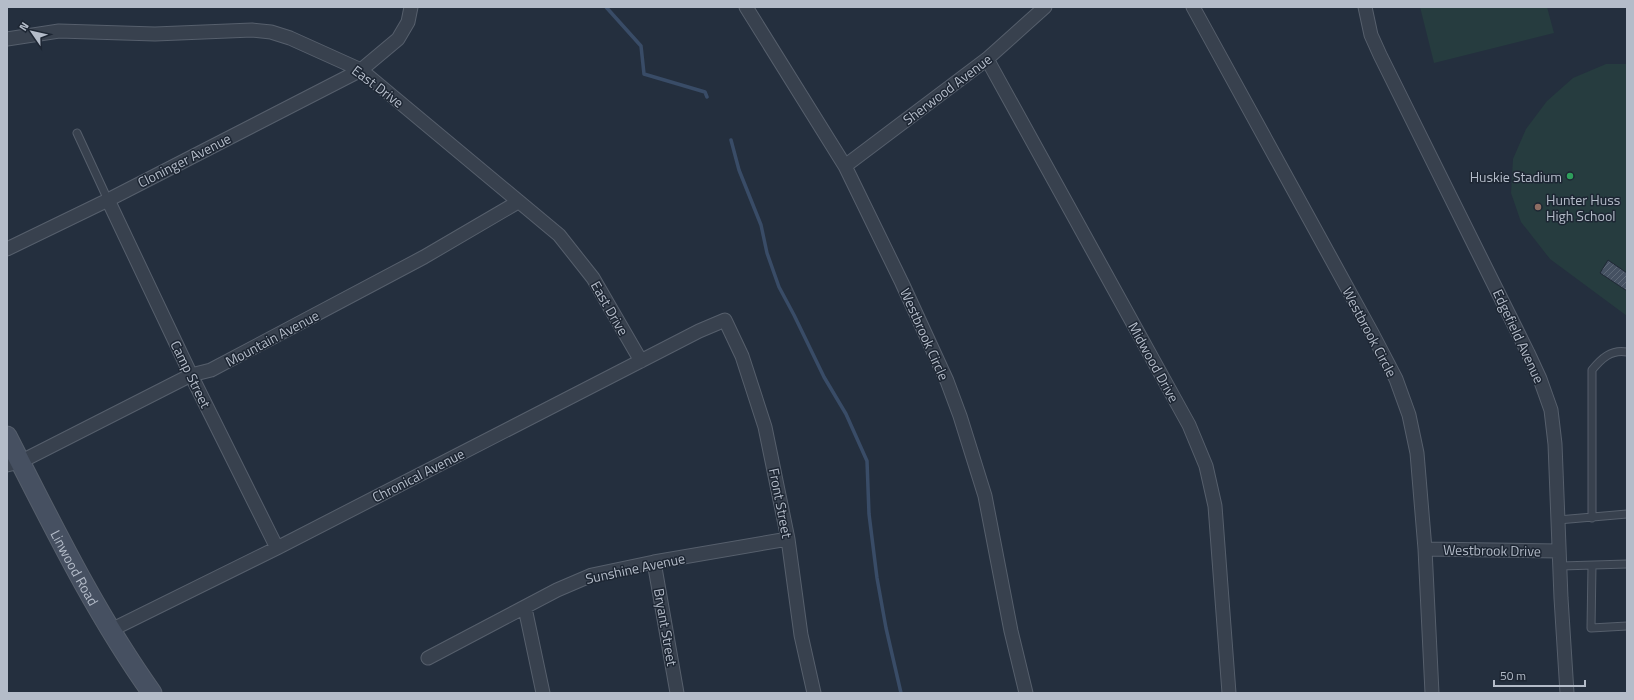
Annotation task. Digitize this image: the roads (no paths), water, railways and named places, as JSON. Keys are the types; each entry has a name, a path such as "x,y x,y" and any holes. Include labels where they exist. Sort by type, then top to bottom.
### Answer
{"main road":[{"name":"Linwood Road","path":"7,436 13,463 111,630 152,693"}],"street":[{"name":"Cloninger Avenue","path":"7,249 108,200 361,70 398,39 408,22 411,7"},
{"name":"Westbrook Circle","path":"746,7 845,166 902,283 960,416 985,496 1011,631 1026,693"},
{"name":"Sherwood Avenue","path":"845,166 987,59 1045,7"},
{"name":"Westbrook Circle","path":"1192,7 1396,379 1409,415 1417,453 1425,549 1432,693"},
{"name":"Edgefield Avenue","path":"1365,7 1371,35 1380,55 1540,379 1551,410 1554,437 1567,693"},
{"name":"East Drive","path":"7,39 39,33 71,31 155,34 252,30 271,32 290,38 361,70 559,235 593,278 641,361"},
{"name":"Midwood Drive","path":"987,59 1189,426 1206,466 1215,506 1228,693"},
{"name":"Camp Street","path":"108,200 190,375 277,548"},
{"name":"Mountain Avenue","path":"13,463 190,375 218,367 424,257 518,202"},
{"name":"Chronical Avenue","path":"111,630 277,548 641,361 725,320"},
{"name":"Front Street","path":"725,320 742,356 765,427 788,539 801,635 814,693"},
{"name":"Sunshine Avenue","path":"428,658 557,590 592,575 654,562 788,539"},
{"name":"Westbrook Drive","path":"1425,549 1559,551"},
{"name":"Bryant Street","path":"654,562 677,693"},
{"path":"525,608 543,693"}],"lane":[{"path":"77,133 108,200"},
{"path":"1592,518 1592,370 1602,358 1620,350 1627,352"},
{"path":"1558,520 1627,514"},
{"path":"1560,566 1627,564"},
{"path":"1592,566 1591,628 1627,626"}],"waterway":[{"path":"606,7 641,46 644,74 705,92 707,97"},
{"path":"731,140 739,170 761,225 767,253 779,287 824,377 846,414 867,461 869,514 877,578 886,628 901,693"}],"place":[{"name":"Huskie Stadium","path":"1570,176"},
{"name":"Hunter Huss High School","path":"1538,207"}]}
